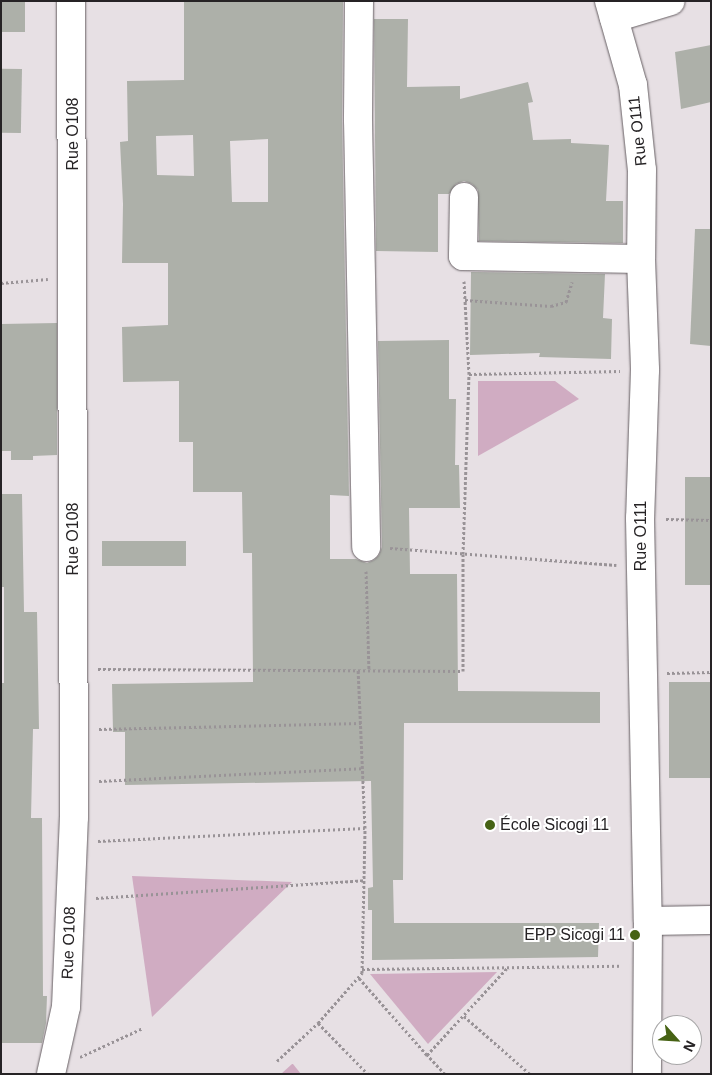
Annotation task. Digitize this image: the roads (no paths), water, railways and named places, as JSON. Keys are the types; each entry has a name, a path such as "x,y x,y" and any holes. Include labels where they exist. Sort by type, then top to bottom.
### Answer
{"street":[{"name":"Rue O108","path":"52,1072 66,1007 73,842 71,1"},
{"path":"359,1 358,120 366,547"},
{"path":"612,10 671,1"},
{"name":"Rue O111","path":"612,10 633,85 641,161 641,259 645,370 640,518 651,1070"},
{"path":"464,197 463,256 641,259"},
{"path":"648,921 711,920"}],"place":[{"name":"École Sicogi 11","path":"490,825"},
{"name":"EPP Sicogi 11","path":"635,935"}]}
